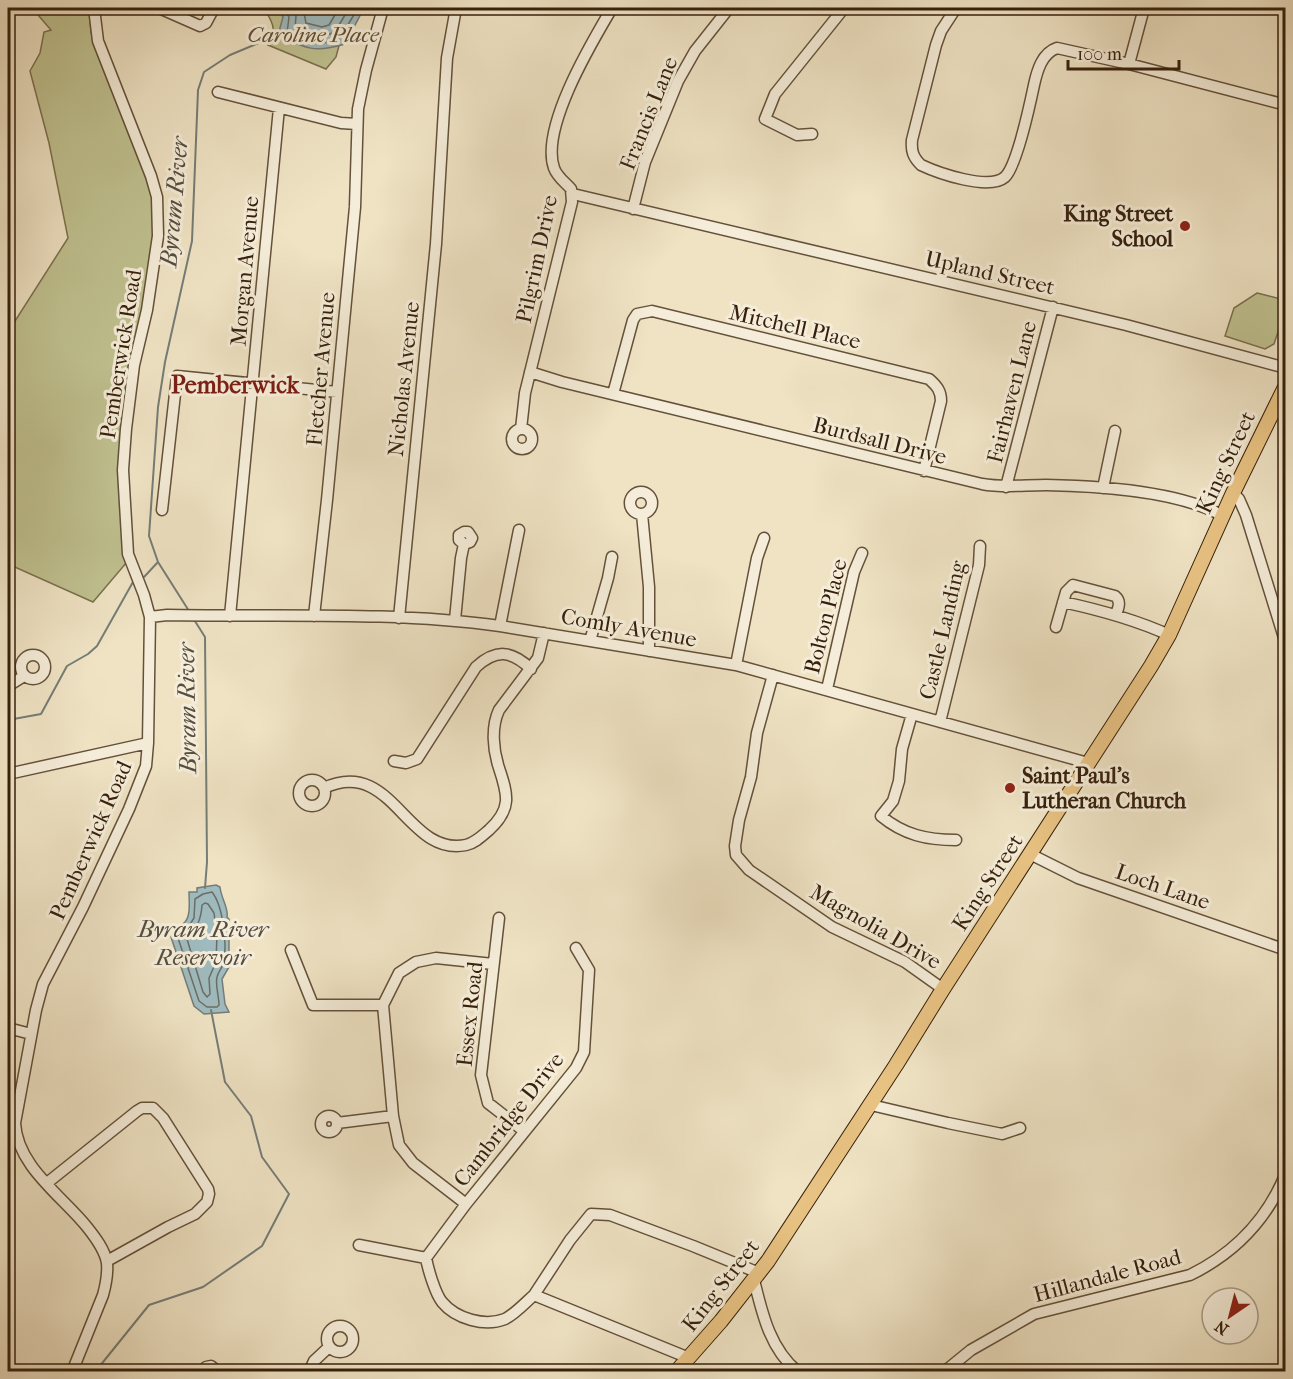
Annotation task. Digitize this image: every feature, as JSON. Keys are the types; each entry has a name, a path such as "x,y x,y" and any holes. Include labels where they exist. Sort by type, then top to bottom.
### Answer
{"main road":[{"name":"King Street","path":"676,1371 757,1277 871,1105 1169,635 1233,493 1286,385"}],"street":[{"name":"Pemberwick Road","path":"94,8 98,41 148,166 157,197 157,248 147,310 134,365 124,460 128,554 150,617 148,743 146,766 129,809 83,907 43,984 31,1034 12,1138 30,1163 93,1235 107,1261"},
{"path":"159,8 200,26 206,23 214,8"},
{"path":"218,92 341,123 357,124 361,92 383,8"},
{"name":"Nicholas Avenue","path":"399,618 436,244 447,58 456,8"},
{"name":"Pilgrim Drive","path":"521,429 525,393 573,194 554,168 551,150 553,138 570,83 612,8"},
{"name":"Francis Lane","path":"633,209 645,162 678,81 695,51 729,8"},
{"path":"812,134 797,135 765,119 775,94 844,8"},
{"path":"956,8 941,31 936,45 912,140 911,149 916,160 927,168 983,182 993,182 1004,178 1013,163 1019,144 1037,72 1047,54 1057,48 1129,64 1286,105"},
{"path":"1129,64 1143,8"},
{"name":"Morgan Avenue","path":"230,616 279,108"},
{"name":"Fletcher Avenue","path":"314,616 355,207 357,124"},
{"name":"Upland Street","path":"573,194 1053,307 1286,368"},
{"name":"Fairhaven Lane","path":"1006,487 1053,307"},
{"name":"Mitchell Place","path":"613,394 633,320 637,314 652,311 874,364 929,379 941,394 924,471"},
{"name":"Burdsall Drive","path":"530,372 562,382 982,484 1006,487 1044,485 1103,488 1161,496 1203,507 1223,516"},
{"path":"162,510 177,376 338,392"},
{"path":"1103,488 1115,431"},
{"path":"1233,493 1239,499 1246,515 1285,640"},
{"path":"642,514 649,586 649,651"},
{"path":"500,626 519,530"},
{"path":"736,665 757,558 764,538"},
{"path":"455,620 464,544"},
{"name":"Castle Landing","path":"940,722 979,565 980,546"},
{"name":"Bolton Place","path":"827,689 854,572 862,553"},
{"path":"591,641 612,557"},
{"path":"1056,627 1068,589 1073,585 1115,596 1119,601 1116,614"},
{"path":"1063,602 1116,614 1169,635"},
{"name":"Comly Avenue","path":"150,617 175,615 399,618 455,620 500,626 736,665 1088,763"},
{"path":"324,788 341,782 364,784 392,801 431,840 456,846 475,841 496,823 507,800 496,754 495,718 531,669 541,650 543,633"},
{"path":"394,761 406,763 417,759 476,667 488,657 496,654 510,656 520,660 531,669"},
{"name":"Magnolia Drive","path":"773,675 757,733 751,777 736,837 736,855 749,870 832,927 905,962 943,989"},
{"path":"8,686 24,676"},
{"path":"912,714 902,749 899,781 893,801 881,816 901,831 919,837 956,840"},
{"path":"8,774 148,743"},
{"name":"Loch Lane","path":"1030,854 1078,878 1286,950"},
{"name":"Essex Road","path":"499,918 481,1075 488,1103 524,1131"},
{"name":"Cambridge Drive","path":"426,1258 466,1204 576,1068 584,1052 589,970 576,948"},
{"path":"291,950 313,1005 383,1005"},
{"path":"466,1204 413,1163 399,1145 393,1116 383,1005 399,973 416,962 436,958 493,964"},
{"path":"8,1028 31,1034"},
{"path":"871,1105 1002,1134 1020,1128"},
{"path":"47,1183 137,1111 142,1108 153,1108 163,1118 209,1194 207,1202 195,1214 107,1261 103,1295 72,1371"},
{"path":"337,1123 393,1116"},
{"name":"Hillandale Road","path":"944,1371 971,1350 1034,1314 1190,1275 1207,1267 1233,1249 1250,1233 1275,1197 1286,1173"},
{"path":"359,1245 426,1258 428,1270 441,1302 464,1318 486,1324 507,1318 534,1295 570,1240 591,1214 610,1215 693,1246 757,1277 764,1320 772,1337 798,1371"},
{"path":"534,1295 689,1358"},
{"path":"309,1371 314,1360 330,1347"},
{"path":"201,1371 211,1366 218,1371"}],"green space":[{"path":"32,8 89,8 91,32 100,61 139,156 153,199 155,230 146,293 129,376 127,562 93,602 8,564 8,332 68,238 49,143 30,71 40,53 44,32 51,30"},
{"name":"Caroline Place","path":"264,8 349,8 336,57 326,69 268,45 273,26"},
{"path":"1257,293 1285,300 1285,311 1274,344 1265,349 1225,336 1234,308"}],"water":[{"name":"Caroline Place","path":"277,8 364,8 345,44 318,49 296,44 278,35 283,17"},
{"name":"Byram River Reservoir","path":"216,885 220,887 229,919 229,967 222,979 225,1004 229,1012 204,1014 194,1006 171,937 187,919 189,892 197,892 197,888"}],"waterway":[{"name":"Byram River","path":"189,611 158,562 149,536 158,407 165,362 192,241 198,90 204,72 230,55 280,34"},
{"path":"144,577 158,562"},
{"path":"8,720 41,714 67,666 97,646 133,582"},
{"name":"Byram River","path":"193,618 205,637 207,862 205,888"},
{"name":"Byram River","path":"95,1372 149,1305 203,1287 262,1246 289,1194 262,1157 251,1116 225,1082 211,1010"}],"place":[{"name":"King Street School","path":"1185,226"},
{"name":"Saint Paul's Lutheran Church","path":"1010,788"}],"district":[{"name":"Pemberwick","path":"235,385"}]}
